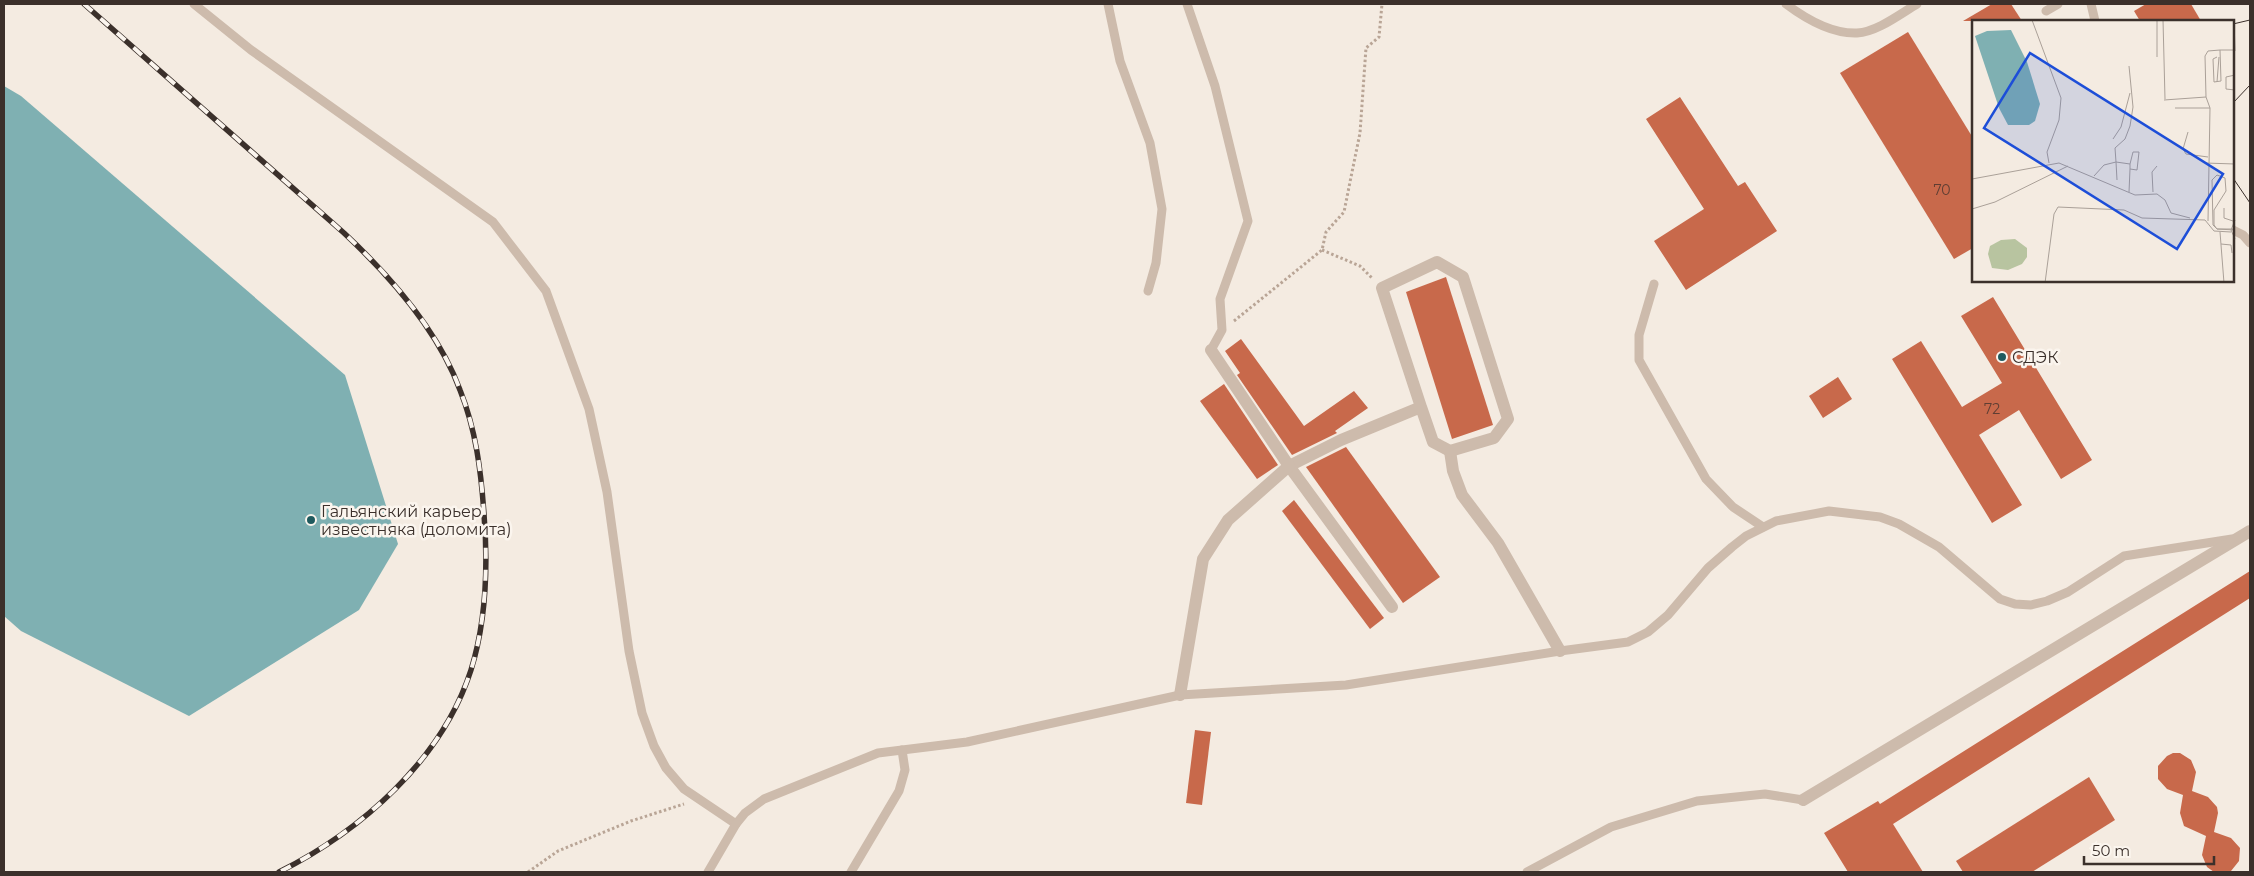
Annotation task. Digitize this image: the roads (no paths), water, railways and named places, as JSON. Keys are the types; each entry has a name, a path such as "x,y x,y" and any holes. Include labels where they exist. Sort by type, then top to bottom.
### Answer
{"street":[{"path":"1437,262 1463,277 1508,419 1494,438 1450,451 1433,442 1421,407 1382,288 1437,262"},
{"path":"1211,350 1289,466 1392,607"},
{"path":"1180,695 1203,559 1228,520 1289,466 1342,440 1421,407"},
{"path":"1450,451 1453,471 1462,495 1498,543 1560,651"},
{"path":"1803,800 2250,531"}],"lane":[{"path":"194,4 251,50 493,222 546,291 589,409 607,492 629,651 642,713 654,746 666,768 684,789 697,800 736,824"},
{"path":"1108,4 1120,61 1150,143 1162,209 1156,262 1148,291"},
{"path":"1187,4 1215,86 1248,221 1220,299 1222,330 1211,350"},
{"path":"1786,4 1808,20 1835,31 1858,33 1876,27 1917,4"},
{"path":"2046,11 2058,4"},
{"path":"2091,4 2095,20"},
{"path":"2234,230 2243,235 2250,244"},
{"path":"1654,284 1639,335 1639,360 1706,478 1733,506 1763,527"},
{"path":"708,872 736,824 745,813 764,799 878,753 967,742 1180,695 1346,685 1628,642 1648,632 1668,615 1708,568 1739,541 1776,521 1830,511 1880,517 1899,524 1938,547 2000,599 2014,604 2031,605 2047,601 2068,592 2124,556 2237,538"},
{"path":"851,872 900,790 905,770 902,750"},
{"path":"1527,872 1611,827 1697,801 1765,794 1803,800"}],"water":[{"path":"4,86 21,96 345,375 398,544 359,610 189,716 21,631 4,616"}],"tram line":[{"path":"2234,24 2250,20"},
{"path":"2234,102 2250,85"},
{"path":"2234,179 2250,203"}],"railway":[{"path":"84,4 344,233 378,267 411,305 439,346 451,368 466,405 474,435 484,514 486,553 485,593 476,652 458,703 440,734 419,763 395,789 340,836 279,872"}],"place":[{"name":"СДЭК","path":"2002,357"},
{"name":"Гальянский карьер известняка (доломита)","path":"311,520"}]}
